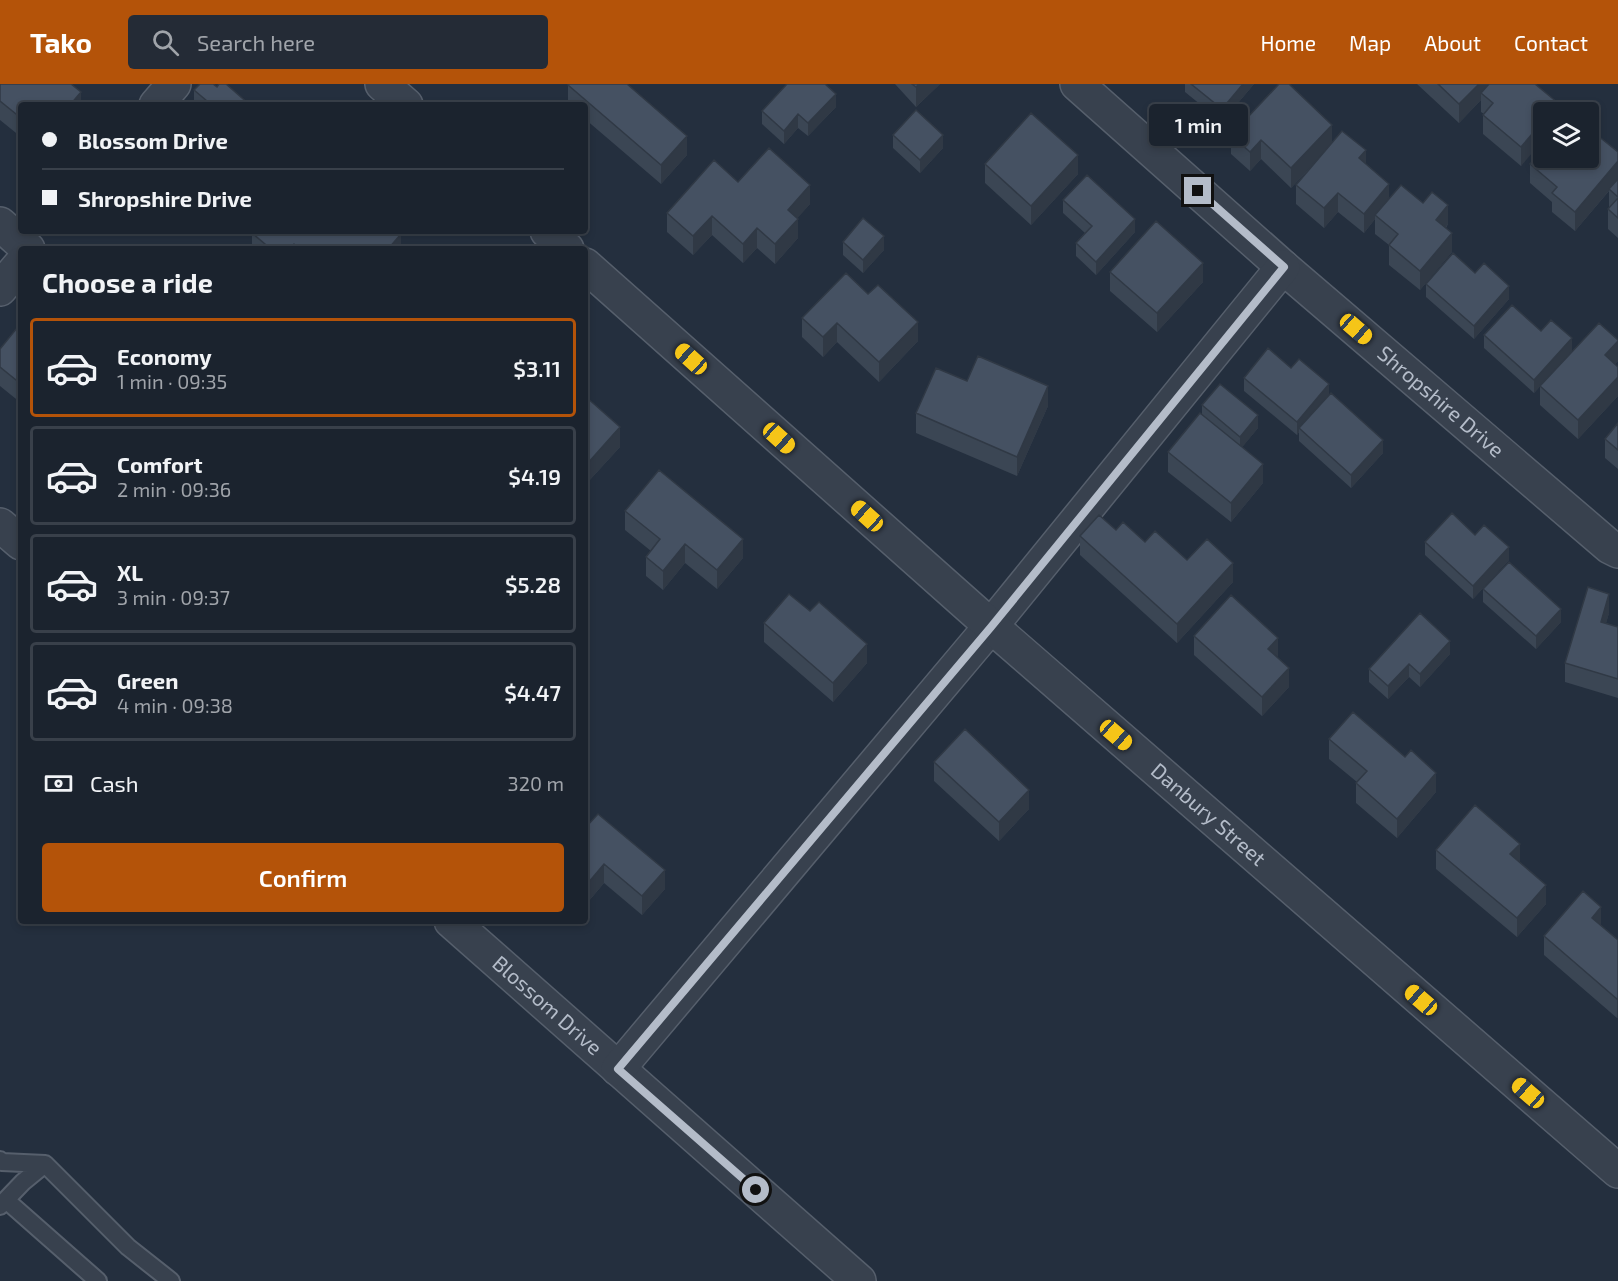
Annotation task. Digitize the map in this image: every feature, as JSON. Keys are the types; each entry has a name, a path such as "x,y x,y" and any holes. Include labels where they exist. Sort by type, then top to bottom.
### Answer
{"street":[{"path":"159,102 174,84"},
{"path":"382,84 403,102"},
{"name":"Shropshire Drive","path":"1077,84 1284,267 1610,547 1618,551"},
{"path":"0,224 25,246"},
{"path":"36,246 46,234"},
{"path":"550,234 564,246"},
{"path":"618,1069 991,627 1284,267"},
{"path":"0,289 18,268"},
{"name":"Danbury Street","path":"588,268 991,627 1618,1171"},
{"path":"0,525 18,540"},
{"name":"Blossom Drive","path":"454,924 859,1281"}],"lane":[{"path":"0,1160 2,1162 45,1164 128,1247 171,1281"},
{"path":"45,1164 3,1203 98,1281"}],"building":[{"path":"0,84 71,84 81,92 73,102 18,102 18,116 0,101"},
{"path":"200,84 213,84 217,87 219,84 226,84 247,102 206,102 194,90"},
{"path":"627,84 687,136 661,165 568,85"},
{"path":"787,84 825,84 836,94 808,123 798,114 784,131 762,111"},
{"path":"1191,84 1243,84 1222,109"},
{"path":"1279,84 1289,84 1332,125 1291,168 1261,140 1250,152 1231,135"},
{"path":"1438,84 1479,84 1459,104"},
{"path":"1489,84 1535,84 1557,102 1533,102 1533,133 1521,147 1483,115 1493,103 1481,93"},
{"path":"916,110 943,135 920,160 893,135"},
{"path":"1031,113 1078,155 1031,206 985,164"},
{"path":"1342,131 1366,150 1359,158 1389,184 1364,214 1338,193 1324,208 1296,185"},
{"path":"1599,137 1618,152 1618,161 1575,212 1552,193 1557,187 1535,168 1599,168"},
{"path":"769,148 810,185 788,210 798,219 775,244 757,228 743,244 712,216 693,236 667,213 714,160 738,182"},
{"path":"1087,175 1135,219 1096,262 1076,243 1092,226 1063,200"},
{"path":"1618,179 1618,197 1609,189"},
{"path":"1401,185 1423,203 1432,192 1448,205 1436,220 1452,233 1420,271 1389,245 1398,234 1375,215"},
{"path":"1618,198 1618,218 1608,209"},
{"path":"863,218 884,236 863,260 843,242"},
{"path":"1156,221 1203,263 1157,313 1110,272"},
{"path":"253,234 401,234 391,246 296,246 294,244 292,246 267,246"},
{"path":"1453,253 1475,273 1484,263 1509,286 1474,326 1426,284"},
{"path":"846,273 868,294 878,285 918,322 879,362 837,323 823,337 802,318"},
{"path":"1512,305 1541,331 1551,320 1572,338 1534,380 1484,335"},
{"path":"1599,323 1618,340 1605,355 1618,367 1618,377 1578,420 1540,386"},
{"path":"18,327 18,382 0,367 0,349"},
{"path":"1268,348 1291,368 1299,359 1329,384 1297,422 1244,378"},
{"path":"978,356 1048,386 1017,457 916,413 936,368 967,381"},
{"path":"1220,384 1258,415 1240,437 1202,405"},
{"path":"1331,393 1383,440 1351,475 1299,428"},
{"path":"588,399 620,427 588,463"},
{"path":"1200,413 1263,464 1231,503 1168,452"},
{"path":"1618,423 1618,450 1605,439"},
{"path":"659,470 743,539 717,570 685,544 663,571 646,557 660,539 625,511"},
{"path":"1452,513 1475,535 1484,525 1509,547 1473,586 1425,542"},
{"path":"1099,515 1116,530 1123,522 1145,542 1155,531 1187,560 1207,539 1233,563 1177,624 1080,536"},
{"path":"1509,562 1561,609 1536,636 1483,589"},
{"path":"1588,587 1609,594 1601,622 1618,627 1618,679 1565,663"},
{"path":"789,594 810,611 819,602 867,644 833,683 764,623"},
{"path":"1231,595 1278,638 1268,649 1289,668 1262,697 1194,636"},
{"path":"1420,613 1450,641 1420,674 1409,664 1388,686 1369,669"},
{"path":"1353,712 1405,757 1411,750 1436,773 1397,819 1356,783 1367,771 1329,739"},
{"path":"965,729 1029,790 999,822 934,762"},
{"path":"1475,805 1520,844 1510,854 1546,885 1517,918 1436,850"},
{"path":"598,814 665,870 642,896 604,864 588,883 588,825"},
{"path":"1583,891 1601,907 1592,918 1618,940 1617,999 1544,936"}],"route":[{"path":"756,1190 618,1069 991,627 1284,267 1198,191"}]}
